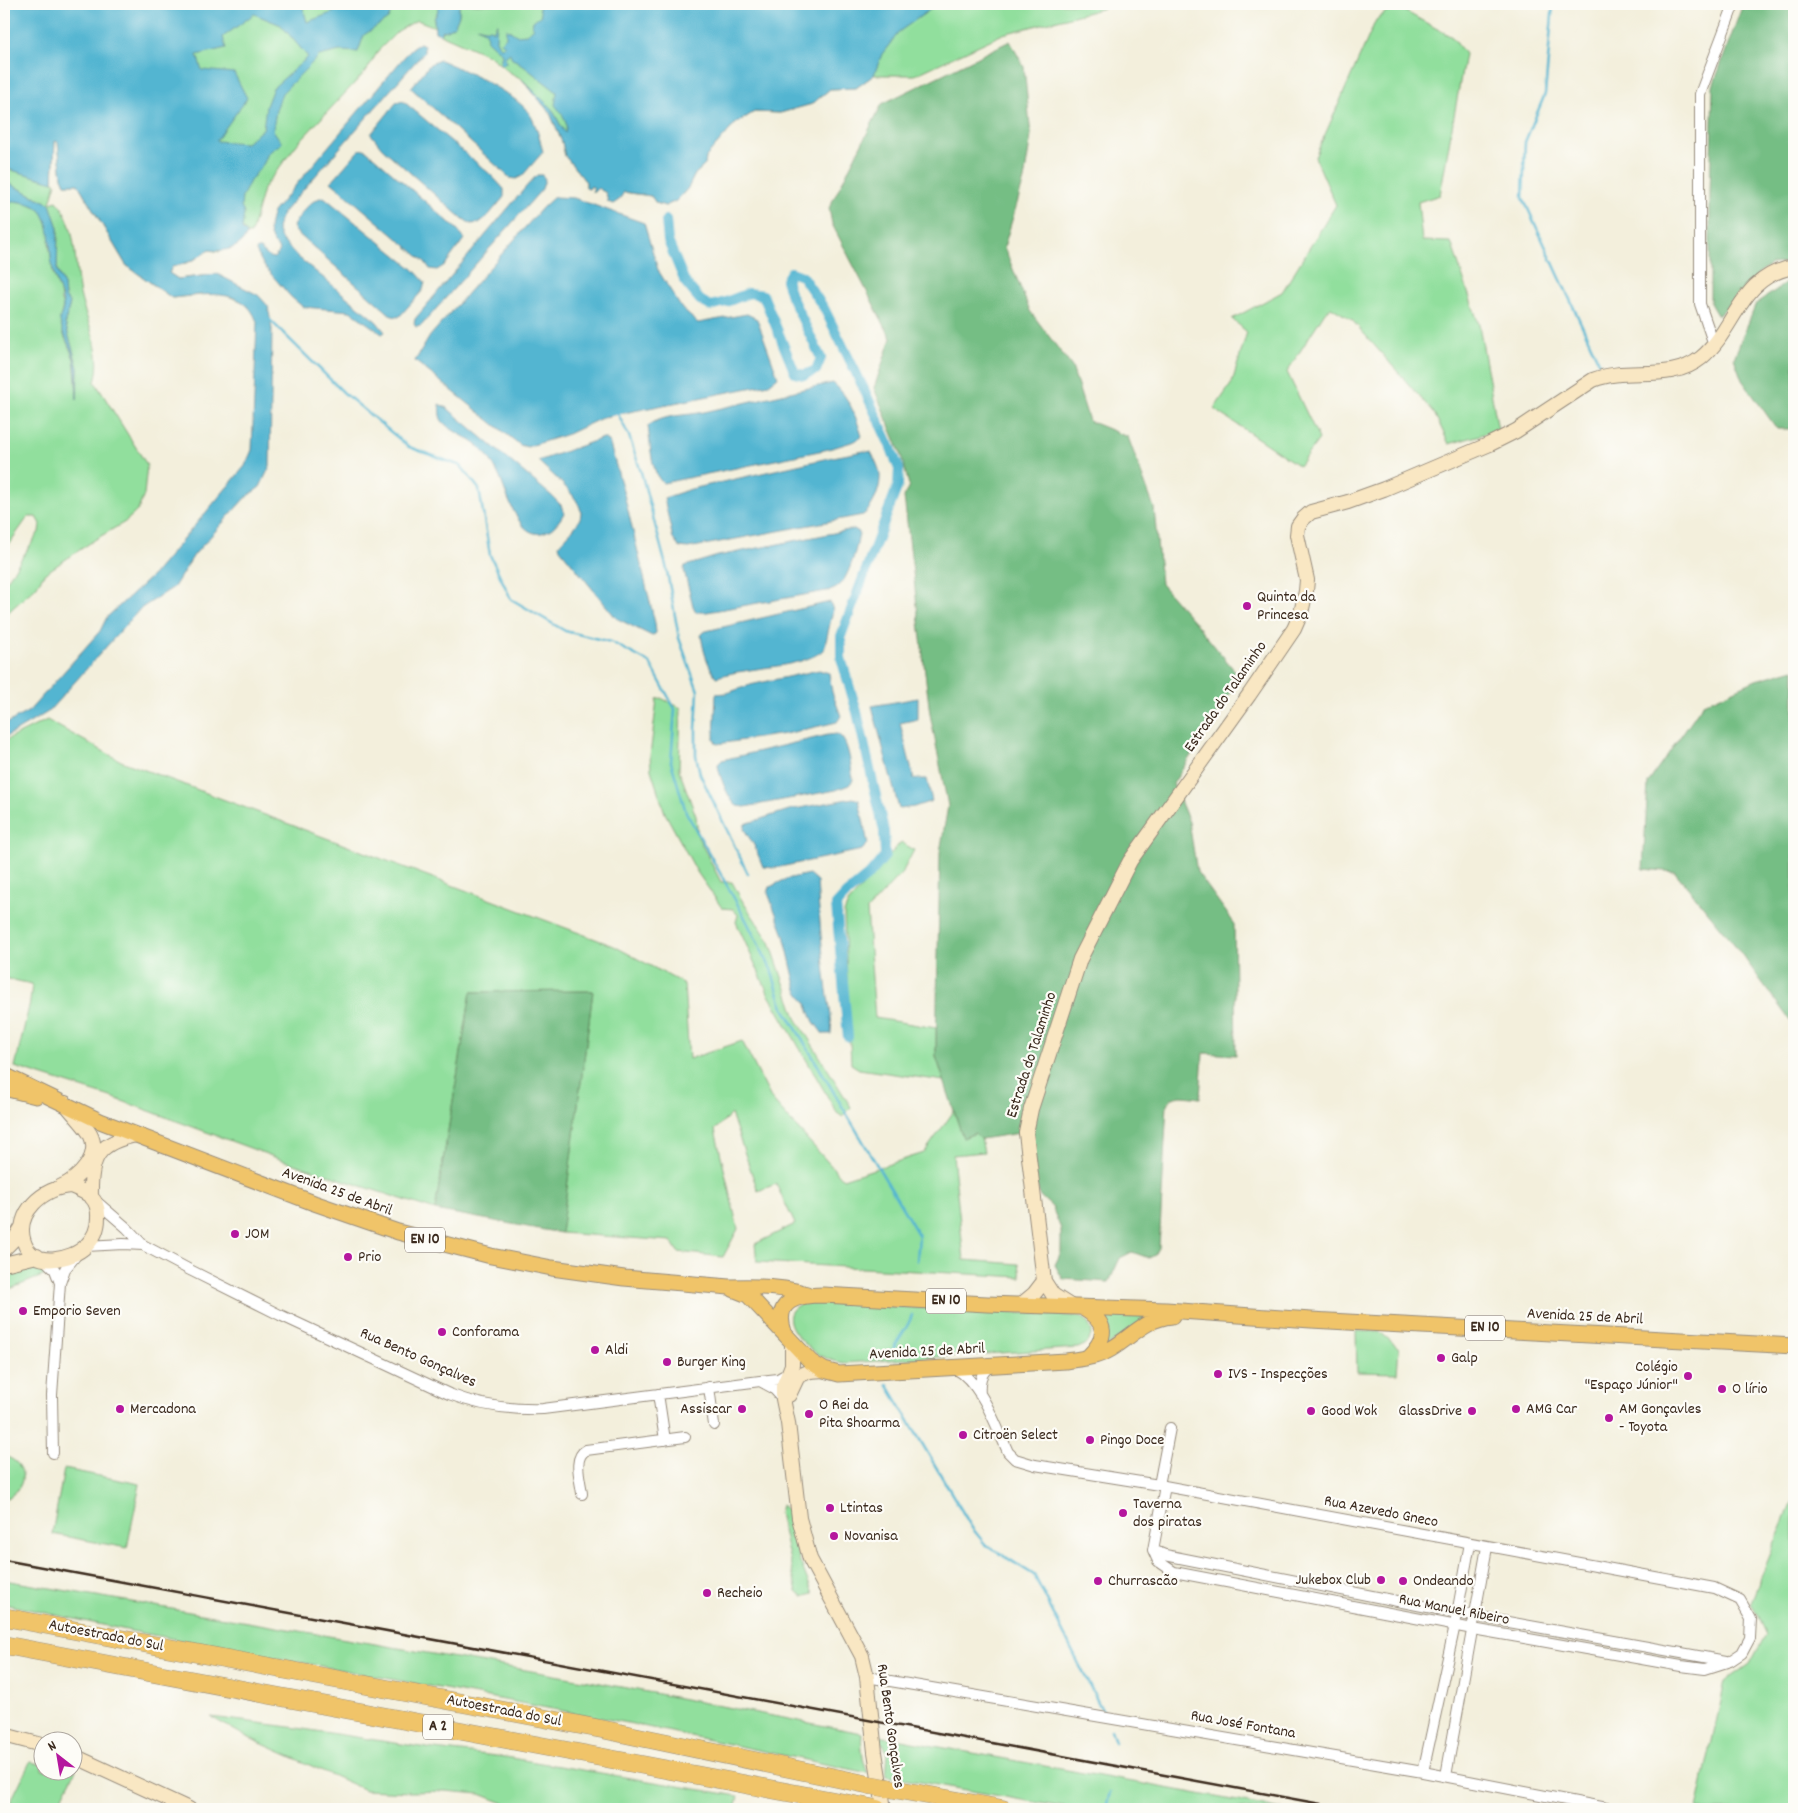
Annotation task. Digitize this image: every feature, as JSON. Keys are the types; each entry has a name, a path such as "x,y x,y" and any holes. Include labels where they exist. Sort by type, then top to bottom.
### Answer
{"highway":[{"name":"Autoestrada do Sul","path":"4,1617 601,1729 870,1785 1003,1809"},
{"name":"Autoestrada do Sul","path":"4,1645 878,1809"}],"main road":[{"name":"Estrada do Talaminho","path":"1044,1281 1026,1133 1040,1081 1060,1027 1080,959 1130,861 1294,629 1301,613 1307,580 1297,535 1300,522 1311,512 1375,492 1490,444 1516,431 1593,380 1604,376 1657,374 1680,368 1700,359 1714,344 1754,286 1770,274 1794,267"},
{"name":"Avenida 25 de Abril","path":"4,1075 100,1121 314,1203 391,1230 491,1256 578,1272 729,1287 748,1286 794,1290 808,1295 1166,1310 1794,1346"},
{"name":"Avenida 25 de Abril","path":"4,1088 64,1103"},
{"path":"4,1249 16,1237 28,1212 36,1201 44,1194 70,1182 83,1171 89,1162 93,1146 91,1137 84,1125 64,1103"},
{"path":"4,1264 41,1258 71,1256 83,1248 95,1235 98,1223 99,1211 94,1199 90,1179 93,1167 102,1150 109,1143 136,1135"},
{"path":"57,1188 72,1186 94,1199"},
{"path":"22,1227 24,1244 41,1258"},
{"path":"1022,1304 1034,1294 1044,1281 1053,1295 1093,1314 1101,1323 1103,1330 1098,1347 1088,1357"},
{"name":"Avenida 25 de Abril","path":"729,1287 748,1295 811,1362 824,1370 839,1374 1066,1361 1088,1357 1111,1349 1147,1322 1166,1316 1194,1313"},
{"name":"Avenida 25 de Abril","path":"788,1338 780,1320 782,1311 786,1304 794,1299 808,1295"},
{"path":"788,1338 792,1365 783,1387 782,1398 788,1423"},
{"path":"788,1423 790,1392 798,1376 810,1371 824,1370"},
{"name":"Rua Bento Gonçalves","path":"788,1423 800,1518 810,1559 862,1656 867,1676 875,1752 878,1809"},
{"path":"4,1735 32,1742"},
{"path":"82,1760 189,1809"}],"street":[{"path":"1714,344 1700,304 1700,94 1734,4"},
{"name":"Rua Bento Gonçalves","path":"94,1199 128,1228 143,1244 190,1270 280,1315 449,1394 468,1401 515,1410 543,1410 760,1381 778,1378 790,1372"},
{"name":"Rua Bento Gonçalves","path":"83,1248 143,1244"},
{"path":"53,1453 52,1395 60,1283 65,1269 83,1248"},
{"path":"41,1258 55,1270 60,1283"},
{"path":"980,1395 979,1384 982,1375 988,1368 995,1365"},
{"name":"Rua Azevedo Gneco","path":"953,1367 966,1375 980,1395 1008,1452 1015,1459 1036,1465 1162,1486 1714,1588 1740,1600 1751,1619 1750,1638 1742,1653 1730,1661"},
{"path":"760,1381 774,1388 782,1398"},
{"path":"709,1387 714,1426"},
{"path":"658,1394 665,1440"},
{"path":"1170,1428 1153,1550 1165,1555 1458,1613 1730,1661"},
{"path":"582,1494 578,1461 581,1453 590,1449 685,1437"},
{"path":"1423,1772 1458,1613 1470,1543"},
{"path":"1446,1776 1488,1546"},
{"name":"Rua Manuel Ribeiro","path":"1153,1550 1158,1562 1174,1572 1680,1666 1705,1669 1730,1661"},
{"name":"Rua José Fontana","path":"867,1676 1446,1776 1612,1809"}],"green space":[{"path":"187,4 440,4 434,19 435,27 417,20 398,31 378,51 367,70 298,143 263,189 251,234 247,234 186,147"},
{"path":"459,4 710,4 606,193 598,188 592,192 594,188 591,186 589,189 586,188 586,182 565,156 562,142 550,113 522,79 509,72 490,56 440,34 459,15"},
{"path":"720,4 1113,4 1101,9 1003,34 915,75 874,75 856,88 830,89 812,104 780,113 754,112 735,124 706,157 705,165 695,174 688,188 676,201 665,206 656,203 651,196 623,192"},
{"path":"1743,4 1794,4 1794,262 1771,264 1759,273 1717,315 1710,303 1710,194 1713,86"},
{"path":"1399,8 1452,37 1465,54 1440,195 1418,202 1422,241 1451,242 1479,325 1498,430 1449,444 1434,413 1352,320 1331,307 1325,312 1287,372 1319,439 1299,466 1214,409 1232,383 1247,332 1232,319 1282,292 1336,205 1315,157 1376,20 1386,12"},
{"path":"4,36 220,252 209,250 192,261 172,267 169,273 178,279 217,274 246,303 220,293 172,298 126,265 78,184 65,184 62,177 58,142 55,141 53,182 56,183 50,203 57,201 63,210 71,231 79,289 96,346 97,370 95,382 147,465 144,495 138,510 125,522 44,574 36,587 4,616 4,585 39,532 40,524 36,517 28,517 4,551 4,210 13,201 29,203 43,212 50,227 49,243 53,273 63,306 60,319 64,335 74,359 77,393 78,368 65,323 70,303 65,297 64,285 57,270 58,228 50,204 4,181"},
{"path":"1010,41 1024,67 1031,136 1024,180 1004,247 1030,311 1072,367 1089,421 1128,437 1154,508 1161,584 1240,677 1173,784 1189,822 1197,872 1234,923 1236,1055 1203,1053 1200,1098 1177,1097 1170,1100 1167,1104 1159,1248 1155,1255 1149,1258 1132,1252 1120,1258 1109,1282 1063,1279 1055,1265 1061,1252 1061,1229 1052,1207 1040,1196 1020,1133 981,1139 975,1133 963,1138 936,1056 940,852 948,806 930,714 904,497 909,485 900,452 874,388 891,338 832,224 829,208 882,104"},
{"path":"1794,280 1794,429 1777,429 1742,380 1734,358 1756,304 1789,281"},
{"path":"1794,669 1794,1026 1734,944 1675,872 1643,869 1648,783 1703,704 1756,680"},
{"path":"661,698 681,708 679,770 696,816 698,837 721,882 732,882 770,942 796,1018 851,1107 843,1117 837,1113 769,995 736,922 738,915 733,909 722,908 697,872 665,813 651,770 650,756 657,699"},
{"path":"47,720 121,761 614,946 684,984 689,1059 742,1041 772,1100 843,1179 924,1153 954,1111 963,1138 976,1133 981,1139 984,1152 953,1155 964,1260 1019,1264 1021,1277 757,1262 755,1244 795,1224 776,1184 758,1191 731,1114 715,1130 738,1229 723,1257 678,1252 671,1241 561,1233 593,991 471,992 435,1210 288,1162 114,1098 15,1067 30,1002 32,984 4,978 4,741"},
{"path":"901,842 914,850 902,873 867,910 875,1018 936,1028 936,1056 944,1081 859,1069 851,1064 844,913 848,903"},
{"path":"593,991 561,1233 435,1210 471,992"},
{"path":"22,1266 40,1268 45,1271 45,1275 5,1291 4,1296 5,1280 12,1271"},
{"path":"805,1302 1076,1316 1086,1321 1092,1332 1087,1342 1078,1348 845,1363 830,1360 816,1353 803,1342 792,1328 790,1314 795,1307"},
{"path":"1099,1313 1152,1315 1106,1347"},
{"path":"1356,1331 1380,1332 1399,1348 1397,1373 1357,1372"},
{"path":"4,1456 18,1465 22,1477 21,1484 17,1490 4,1499"},
{"path":"64,1469 140,1484 127,1548 52,1534"},
{"path":"1794,1496 1794,1809 1697,1809 1725,1682 1750,1664 1766,1634 1751,1602"},
{"path":"781,1505 788,1511 799,1559 813,1594 803,1597 797,1592 779,1513"},
{"path":"4,1580 595,1682 862,1733 862,1753 868,1773 623,1722 131,1631 4,1604"},
{"path":"211,1717 434,1749 505,1757 738,1796 735,1809 519,1809 480,1794 445,1791 365,1790 245,1736"},
{"path":"879,1736 1282,1809 1074,1809 886,1776 888,1754"},
{"path":"30,1762 32,1762 32,1780 71,1780 56,1809 7,1809"}],"water":[{"path":"4,4 302,4 307,22 334,12 334,4 407,4 392,10 388,19 364,35 358,52 340,51 319,56 282,93 276,110 273,130 282,143 268,153 264,163 250,181 242,197 241,207 244,213 242,229 247,234 244,239 231,248 209,250 192,261 172,267 169,273 178,279 217,274 258,295 268,306 272,329 270,466 260,487 244,499 194,555 174,587 140,609 48,712 4,738 4,725 29,711 100,631 107,617 152,576 245,466 252,450 257,322 251,310 243,302 232,297 196,295 172,298 126,265 78,184 65,184 62,177 58,142 55,141 53,182 4,168","holes":["254,14 281,25 308,57 273,88 266,106 263,129 246,143 216,141 247,98 234,73 202,70 197,55 226,48 223,37"]},
{"path":"439,4 459,4 459,15 455,25 445,31 442,30 440,34 435,32 434,19"},
{"path":"538,4 549,7 554,4 938,4 900,31 882,54 874,75 856,88 830,89 812,104 780,113 754,112 735,124 706,157 705,165 695,174 688,188 676,201 665,206 656,203 651,196 624,192 619,200 613,204 608,202 606,193 598,188 592,192 594,188 591,186 589,189 586,188 586,182 565,156 562,142 550,113 522,79 552,109 565,133 565,121 555,105 557,92 512,59 510,53 505,57 506,63 502,65 500,63 502,54 487,40 486,32 477,27 493,31 497,23 496,40 499,46 502,47 505,45 501,42 506,37 506,28 516,35 527,34 534,28 532,26 533,21 541,15"},
{"path":"420,43 424,45 424,52 282,214 277,228 281,239 298,257 376,321 385,332 382,334 350,311 303,307 291,297 264,266 256,251 260,249 269,257 274,258 279,252 270,234 269,227 273,212 411,49"},
{"path":"440,60 474,75 500,90 522,105 529,113 536,127 543,152 522,176 516,179 510,178 411,88 430,64"},
{"path":"403,101 490,174 504,189 504,197 488,216 479,223 471,224 459,216 382,148 371,134 396,103"},
{"path":"365,149 458,230 464,239 445,265 437,270 430,269 425,262 331,182 359,150"},
{"path":"537,175 542,175 545,179 542,189 421,326 416,327 414,324 415,319"},
{"path":"4,181 50,204 58,228 57,270 64,285 65,297 70,303 65,323 78,368 77,400 75,363 60,322 63,303 52,267 46,220 37,208 26,203 13,201 4,210"},
{"path":"324,197 413,269 425,282 423,290 399,317 392,316 295,231 293,226 306,208 314,201"},
{"path":"554,197 574,198 644,223 658,270 682,309 698,323 747,314 757,319 778,377 769,384 604,417 568,434 527,447 520,445 415,361 430,336 542,208"},
{"path":"833,383 848,400 857,422 862,436 855,441 829,449 663,483 659,479 652,457 648,426 654,422 668,417 704,412"},
{"path":"439,404 447,408 561,505 564,513 555,525 542,533 533,533 525,528 513,510 500,478 490,460 479,446 444,423 440,417"},
{"path":"603,438 609,441 624,494 655,623 656,633 652,636 616,618 560,549 559,545 578,522 581,513 580,507 570,492 538,461"},
{"path":"864,451 871,452 880,472 880,483 875,499 863,515 688,548 679,547 673,539 664,498 691,489"},
{"path":"854,529 859,532 857,545 846,576 843,582 836,588 707,612 696,612 684,570 685,566 718,556"},
{"path":"830,602 833,610 824,650 815,655 796,662 716,677 710,667 701,634 706,631"},
{"path":"819,670 829,673 832,692 841,716 837,722 785,734 717,744 714,739 716,694 727,693 750,685"},
{"path":"918,698 918,719 900,723 914,779 927,779 932,801 914,807 899,809 872,706"},
{"path":"837,734 844,742 849,754 853,780 849,785 836,790 745,807 737,806 734,803 724,786 718,768 718,764 722,760"},
{"path":"853,798 859,800 868,844 862,850 775,868 763,867 755,847 744,829 745,824 789,810"},
{"path":"809,874 817,881 823,958 831,1015 831,1034 823,1034 814,1022 806,1003 797,990 784,935 768,893 770,887 786,879"}],"waterway":[{"path":"1553,4 1545,94 1525,142 1523,198 1603,371"},
{"path":"666,220 668,241 685,282 700,300 710,306 749,293 763,295 795,373 804,375 816,370 821,358 791,296 786,280 791,272 802,276 824,308 864,389 899,469 898,485 841,636 841,658 857,712 884,831 885,856 869,875 836,905 848,1037"},
{"path":"268,318 344,393 409,447 461,466 479,489 490,555 511,599 565,631 611,642 650,663 675,709 671,762 686,812 771,969 782,1005 919,1236 917,1261"},
{"path":"618,414 629,436 641,472 666,566 679,638 698,691 696,755 700,774 748,874"},
{"path":"890,1356 912,1315"},
{"path":"887,1384 972,1528 985,1544 1034,1575 1103,1712"},
{"path":"1111,1730 1115,1742"},
{"path":"1107,1804 1110,1792"}],"railway":[{"path":"4,1560 1348,1809"}],"place":[{"name":"Quinta da Princesa","path":"1247,606"},
{"name":"JOM","path":"235,1234"},
{"name":"Prio","path":"348,1257"},
{"name":"Emporio Seven","path":"23,1311"},
{"name":"Conforama","path":"442,1332"},
{"name":"Aldi","path":"595,1350"},
{"name":"Galp","path":"1441,1358"},
{"name":"Burger King","path":"667,1362"},
{"name":"IVS - Inspecções","path":"1218,1374"},
{"name":"Colégio \"Espaço Júnior\"","path":"1688,1376"},
{"name":"O lírio","path":"1722,1389"},
{"name":"Mercadona","path":"120,1409"},
{"name":"Assiscar","path":"742,1409"},
{"name":"AMG Car","path":"1516,1409"},
{"name":"Good Wok","path":"1311,1411"},
{"name":"GlassDrive","path":"1472,1411"},
{"name":"O Rei da Pita Shoarma","path":"809,1414"},
{"name":"AM Gonçavles - Toyota","path":"1609,1418"},
{"name":"Citroën Select","path":"963,1435"},
{"name":"Pingo Doce","path":"1090,1440"},
{"name":"Ltintas","path":"830,1508"},
{"name":"Taverna dos piratas","path":"1123,1513"},
{"name":"Novanisa","path":"834,1536"},
{"name":"Jukebox Club","path":"1381,1580"},
{"name":"Churrascão","path":"1098,1581"},
{"name":"Ondeando","path":"1403,1581"},
{"name":"Recheio","path":"707,1593"}]}
